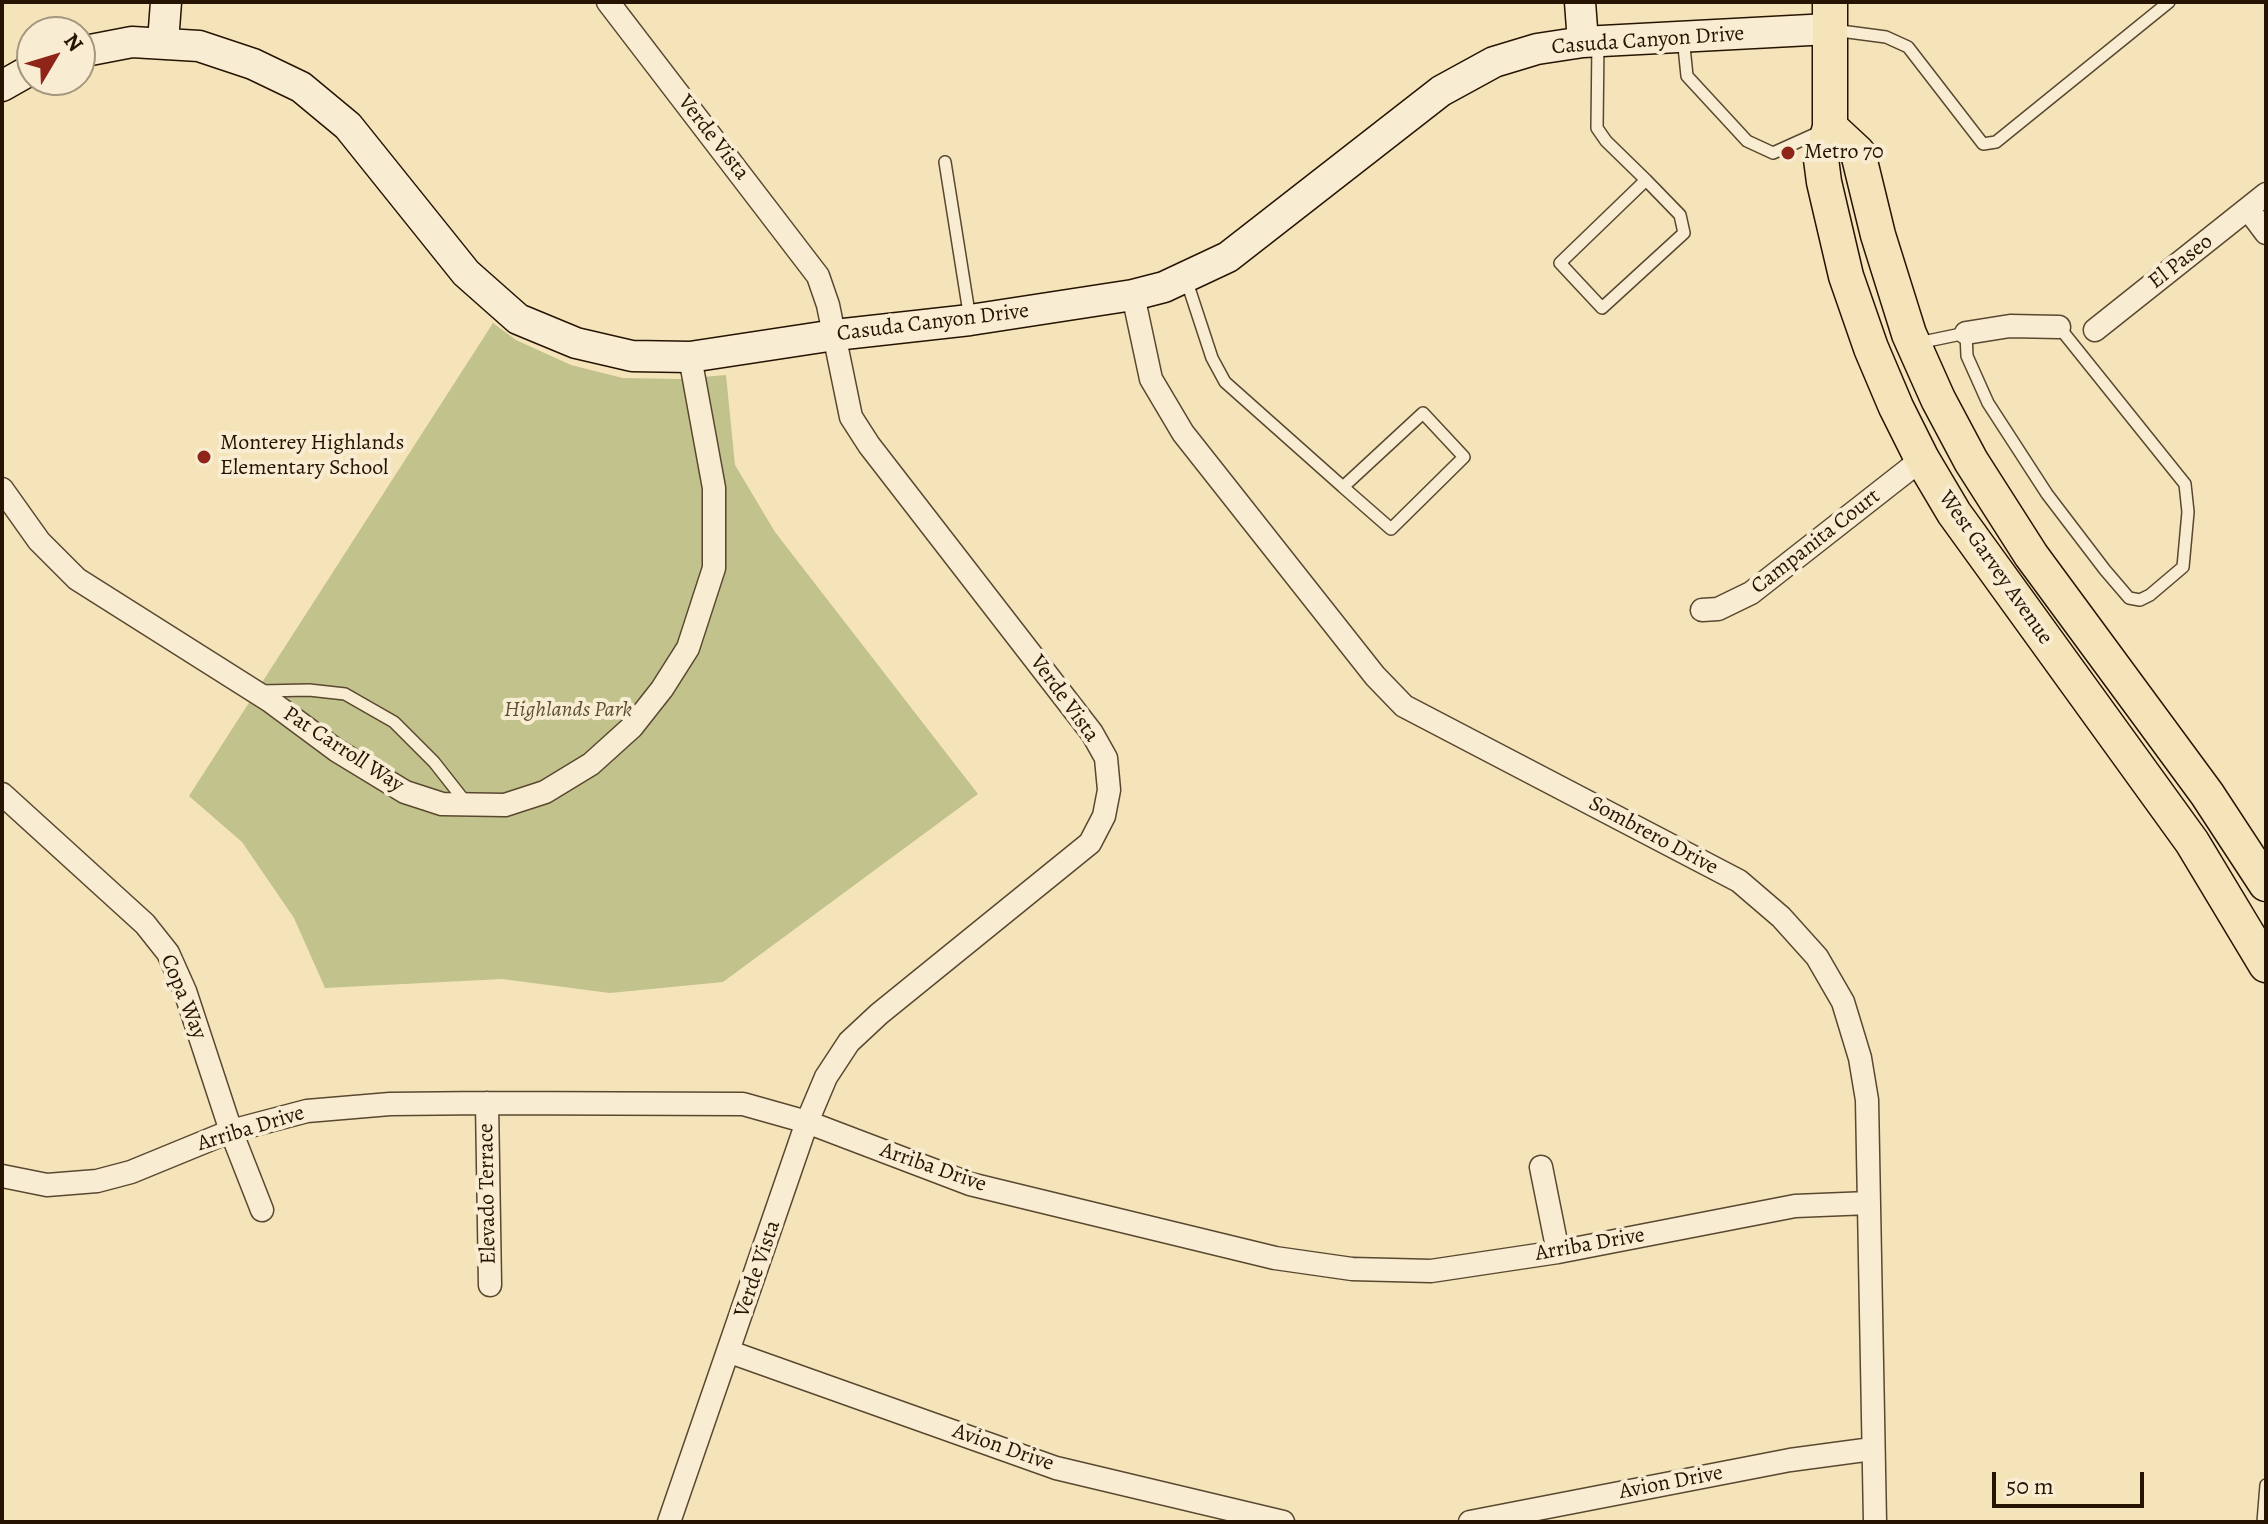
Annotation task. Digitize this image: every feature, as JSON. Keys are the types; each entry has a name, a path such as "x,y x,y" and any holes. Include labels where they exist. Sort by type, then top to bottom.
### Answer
{"main road":[{"name":"West Garvey Avenue","path":"1830,16 1830,127 1821,159 1828,207 1846,276 1880,370 1922,459 1971,538 2192,842 2266,965"},
{"name":"West Garvey Avenue","path":"1830,127 1858,153 1886,266 1913,344 1955,432 2002,512 2207,794 2266,884"}],"street":[{"path":"163,42 166,2"},
{"name":"Verde Vista","path":"608,2 818,276 835,335 851,417 888,470 1092,733 1106,758 1109,790 1104,816 1090,843 879,1014 849,1042 826,1077 807,1122 669,1522"},
{"path":"1580,2 1591,42"},
{"name":"Casuda Canyon Drive","path":"96,49 132,42 199,46 253,64 301,87 348,126 466,273 518,319 576,343 632,356 690,357 1133,295 1186,278 1228,257 1259,236 1441,91 1494,62 1537,49 1591,42 1683,37 1830,16"},
{"name":"El Paseo","path":"2095,330 2266,194"},
{"path":"2248,209 2266,233"},
{"name":"Sombrero Drive","path":"1133,295 1151,379 1183,433 1375,676 1404,706 1739,881 1781,917 1817,957 1843,1002 1860,1058 1867,1100 1875,1522"},
{"path":"1966,333 2010,326 2059,327"},
{"name":"Pat Carroll Way","path":"2,489 39,541 77,579 255,691 336,750 405,792 442,804 505,805 545,792 591,764 632,727 662,689 688,648 714,568 714,488 690,357"},
{"name":"Campanita Court","path":"1702,610 1718,609 1751,593 1922,459"},
{"name":"Copa Way","path":"2,794 145,924 168,953 185,991 231,1131 262,1210"},
{"name":"Elevado Terrace","path":"487,1103 490,1285"},
{"name":"Arriba Drive","path":"2,1176 47,1185 97,1181 131,1172 231,1131 307,1111 390,1104 743,1104 807,1122 970,1184 1275,1258 1352,1269 1431,1271 1558,1252 1795,1206 1869,1203"},
{"path":"1541,1167 1558,1252"},
{"name":"Avion Drive","path":"730,1352 1056,1468 1225,1515 1283,1522"},
{"name":"Avion Drive","path":"1470,1522 1536,1516 1790,1460 1872,1449"}],"lane":[{"path":"1830,16 1908,47 1983,144 1996,142 2169,2"},
{"path":"1683,37 1687,76 1747,141 1773,153 1830,127"},
{"path":"1591,42 1597,128 1606,141 1646,180 1680,215 1684,233 1602,308 1560,263 1646,180"},
{"path":"945,162 970,320"},
{"path":"1186,278 1212,358 1225,382 1343,487 1391,529 1464,457 1423,413 1343,487"},
{"path":"1913,344 1966,333 1967,356 1988,403 2047,494 2113,580 2129,598 2140,600 2183,567 2188,512 2185,484 2059,327"},
{"path":"255,691 309,690 345,694 394,722 434,762 467,805"},
{"path":"2263,1522 2266,1485"}],"green space":[{"name":"Highlands Park","path":"493,323 516,340 571,365 623,378 681,379 726,375 735,465 775,532 978,794 723,982 610,993 502,979 325,988 294,918 242,842 189,796"}],"place":[{"name":"Metro 70","path":"1788,153"},
{"name":"Monterey Highlands Elementary School","path":"204,457"}]}
